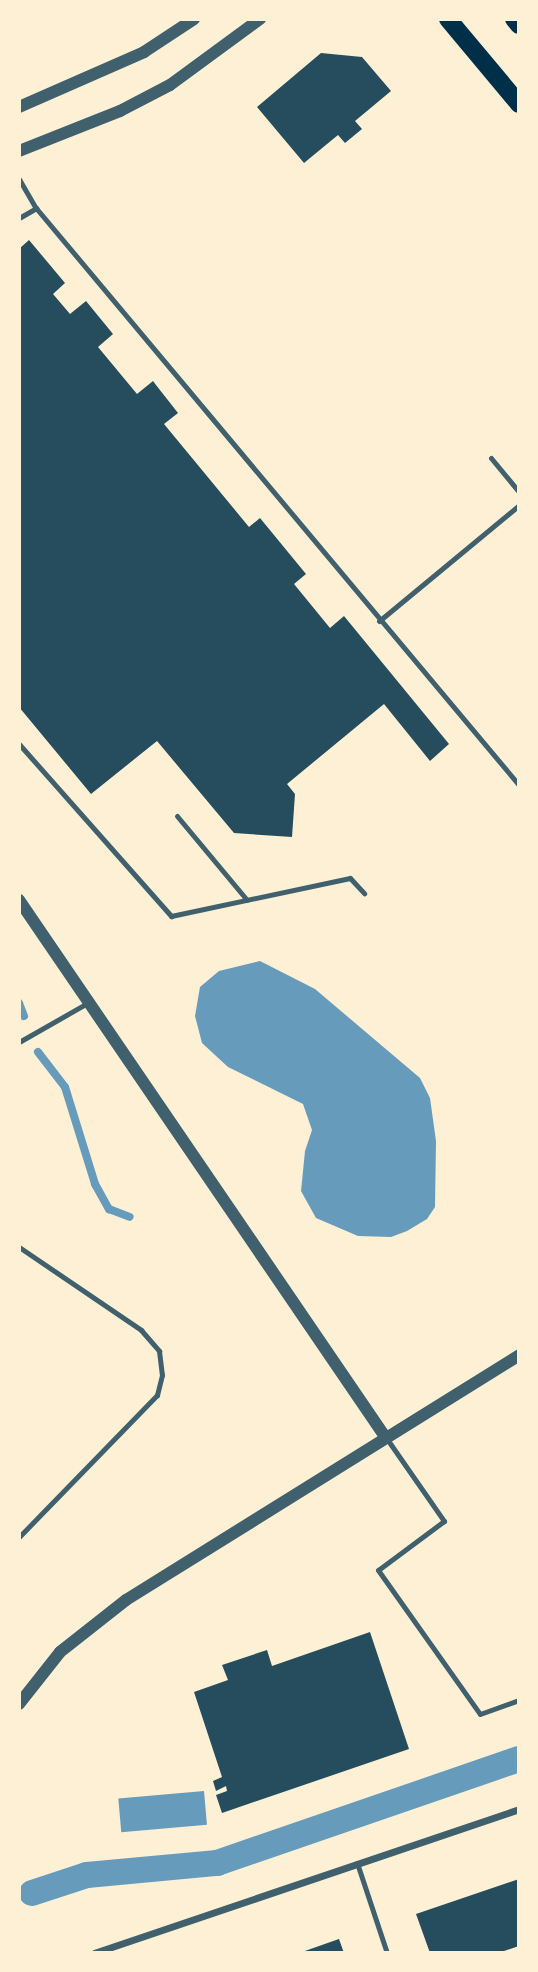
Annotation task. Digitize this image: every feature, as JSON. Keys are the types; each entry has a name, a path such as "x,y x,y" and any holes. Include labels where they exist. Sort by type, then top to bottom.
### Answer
{"main road":[{"path":"448,19 519,104"},
{"path":"514,19 519,25"}],"street":[{"path":"19,107 144,52 194,19"},
{"path":"19,151 120,111 170,85 260,19"},
{"path":"19,900 386,1438"},
{"path":"19,1704 60,1652 91,1626 519,1354"},
{"path":"94,1953 519,1809"}],"lane":[{"path":"19,179 36,208 519,785"},
{"path":"19,218 36,208"},
{"path":"491,458 519,492"},
{"path":"379,621 519,505"},
{"path":"19,744 171,916 350,878 364,893"},
{"path":"177,816 247,900"},
{"path":"19,1042 89,1002"},
{"path":"19,1247 141,1330 162,1361 157,1395 19,1537"},
{"path":"386,1438 444,1521 379,1570 480,1714 519,1700"},
{"path":"357,1863 387,1953"}],"water":[{"path":"260,961 315,989 420,1078 430,1098 436,1141 435,1207 427,1219 407,1231 391,1237 358,1236 316,1218 301,1191 305,1151 312,1130 303,1104 228,1067 202,1043 195,1016 200,987 219,971"},
{"path":"204,1791 207,1825 121,1832 118,1798"}],"building":[{"path":"321,53 362,57 391,91 355,121 362,129 345,143 338,135 304,163 257,107"},
{"path":"29,240 65,283 53,294 70,314 86,301 113,334 98,347 137,394 153,381 178,413 164,424 249,527 260,518 306,574 294,584 330,628 344,616 449,744 430,761 384,704 287,784 295,794 292,837 234,833 157,741 91,794 19,707 19,249"},
{"path":"370,1632 409,1749 222,1813 216,1795 227,1791 226,1786 216,1791 213,1781 222,1777 194,1692 228,1680 222,1665 267,1650 272,1666"},
{"path":"519,1879 519,1946 498,1953 430,1953 416,1914"},
{"path":"339,1939 344,1953 302,1953 302,1952"}],"waterway":[{"path":"19,1003 24,1016"},
{"path":"38,1052 65,1087 95,1184 109,1209 130,1217"},
{"path":"32,1893 87,1875 217,1863 519,1759"}]}
